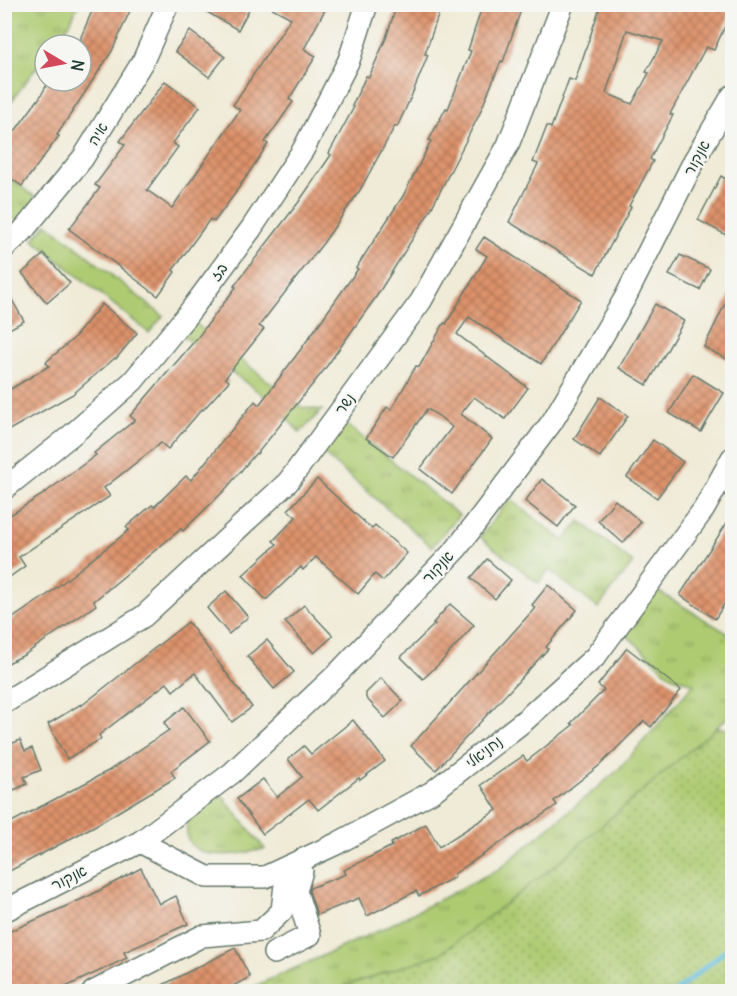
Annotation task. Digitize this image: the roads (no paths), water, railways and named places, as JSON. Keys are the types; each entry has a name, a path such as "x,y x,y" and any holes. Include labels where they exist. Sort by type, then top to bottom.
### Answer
{"street":[{"name":"איה","path":"4,248 21,233 84,158 143,61 168,4"},
{"name":"בז","path":"4,489 74,433 133,381 211,283 251,229 303,150 349,60 367,4"},
{"name":"נשר","path":"4,703 144,616 288,482 421,301 508,145 563,4"},
{"name":"אנקור","path":"4,911 140,842 232,773 338,673 457,548 552,422 625,298 695,159 732,96"},
{"name":"נחניאלי","path":"140,842 207,877 265,877 336,844 432,792 524,721 595,657 704,509 732,458"},
{"path":"274,953 310,935 296,891 296,863"},
{"path":"93,992 202,936 261,931 282,910 296,863"}],"waterway":[{"path":"675,992 732,945"}]}
